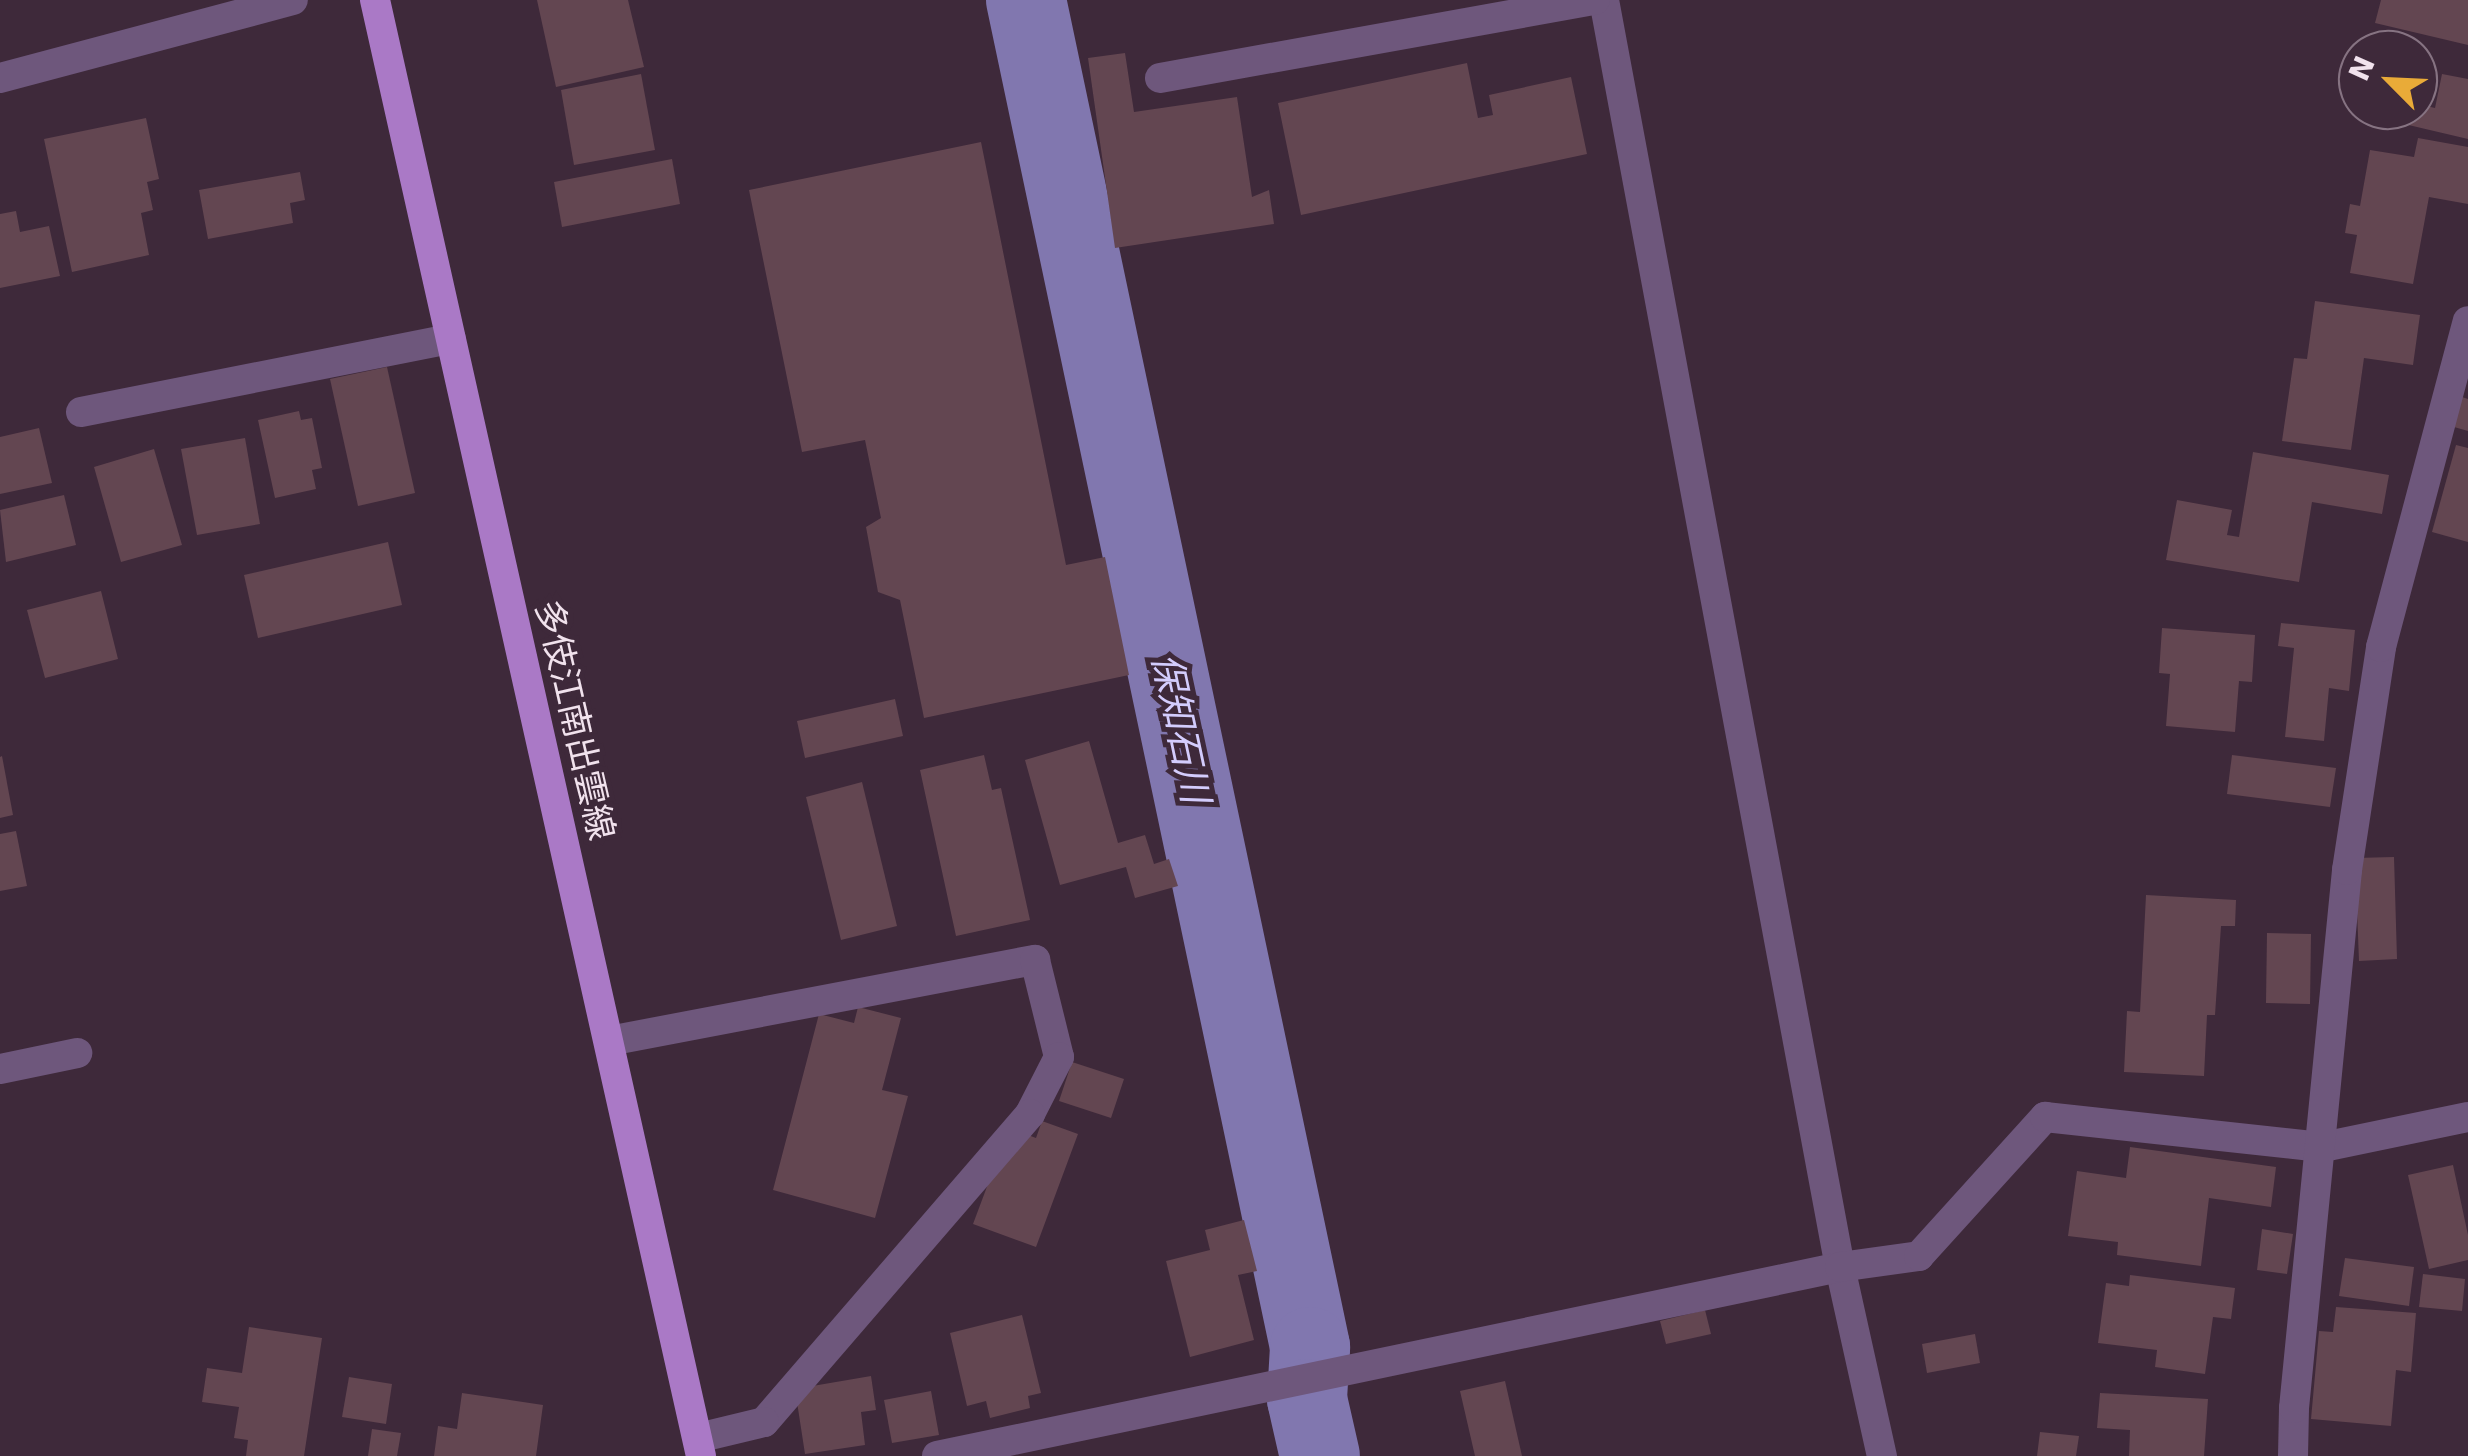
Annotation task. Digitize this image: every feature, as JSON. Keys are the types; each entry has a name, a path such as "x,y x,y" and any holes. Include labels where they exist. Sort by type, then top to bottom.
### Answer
{"main road":[{"name":"多伎江南出雲線","path":"375,0 700,1447"}],"street":[{"path":"0,78 293,0"},
{"path":"1160,78 1595,0"},
{"path":"1604,0 1840,1267 1882,1456"},
{"path":"2294,1456 2294,1408 2348,870 2381,647 2468,321"},
{"path":"81,412 450,339"},
{"path":"609,1041 1034,960 1059,1057 1030,1114 764,1422 700,1447"},
{"path":"0,1069 77,1053"},
{"path":"936,1456 1078,1442 1840,1267 1919,1256 2045,1117 2323,1147 2468,1116"}],"building":[{"path":"537,0 628,0 644,67 556,87"},
{"path":"2381,0 2468,0 2468,45 2438,38 2438,30 2405,30 2375,23"},
{"path":"1125,53 1134,112 1237,97 1252,197 1269,190 1274,224 1115,248 1088,58"},
{"path":"1467,63 1478,118 1493,115 1489,95 1571,77 1587,154 1301,215 1278,103"},
{"path":"641,74 655,150 574,165 561,90"},
{"path":"2442,74 2468,79 2468,139 2430,130 2438,130"},
{"path":"146,118 159,179 147,182 153,210 141,213 149,255 72,272 44,139"},
{"path":"2418,138 2468,147 2468,204 2429,197 2413,284 2350,273 2357,235 2345,233 2350,204 2360,206 2370,150 2414,157"},
{"path":"981,142 1066,565 1105,557 1129,675 924,718 900,600 878,592 866,527 881,518 865,440 802,452 749,190"},
{"path":"672,159 680,204 562,227 554,182"},
{"path":"300,172 305,200 290,203 293,223 208,239 199,190"},
{"path":"16,211 20,232 49,226 60,276 0,288 0,214"},
{"path":"2315,301 2420,315 2413,365 2364,358 2351,450 2282,441 2294,358 2307,359"},
{"path":"387,367 415,493 358,506 330,379"},
{"path":"2462,397 2468,399 2468,431 2454,427"},
{"path":"299,411 301,420 312,418 322,468 312,470 316,489 275,498 258,420"},
{"path":"39,428 52,483 0,494 0,437"},
{"path":"245,438 260,524 197,535 181,449"},
{"path":"2456,445 2468,448 2468,542 2432,532"},
{"path":"154,449 182,545 121,562 94,467"},
{"path":"2253,452 2389,475 2382,514 2312,502 2299,582 2166,560 2177,500 2232,510 2227,535 2239,537"},
{"path":"64,495 76,545 6,562 0,510"},
{"path":"388,542 402,605 258,638 244,575"},
{"path":"101,591 118,659 45,678 27,610"},
{"path":"2281,623 2355,630 2349,691 2329,688 2324,741 2285,737 2294,648 2278,646"},
{"path":"2162,628 2255,635 2252,682 2239,681 2235,732 2166,726 2170,674 2159,673"},
{"path":"895,699 903,736 805,758 797,721"},
{"path":"1089,741 1118,843 1145,835 1154,864 1169,859 1178,886 1135,898 1126,867 1060,885 1025,760"},
{"path":"984,755 992,790 1001,788 1030,920 956,936 920,770"},
{"path":"2232,755 2336,768 2330,807 2227,794"},
{"path":"0,757 13,815 0,818"},
{"path":"862,782 897,926 841,940 806,797"},
{"path":"16,831 27,886 0,891 0,834"},
{"path":"2394,857 2397,959 2359,961 2355,858"},
{"path":"2146,895 2236,900 2235,926 2221,926 2215,1015 2207,1015 2204,1076 2124,1072 2127,1011 2140,1012"},
{"path":"2267,933 2311,934 2310,1004 2266,1003"},
{"path":"858,1007 901,1018 882,1090 908,1096 875,1218 773,1190 819,1014 854,1023"},
{"path":"1072,1062 1124,1079 1111,1118 1059,1101"},
{"path":"1042,1121 1078,1134 1036,1247 973,1224 1009,1128 1036,1138"},
{"path":"2130,1147 2276,1167 2271,1207 2209,1198 2201,1266 2117,1255 2118,1242 2068,1236 2077,1171 2126,1178"},
{"path":"2453,1165 2468,1235 2468,1260 2429,1269 2408,1175"},
{"path":"1244,1220 1257,1271 1238,1275 1254,1340 1190,1357 1166,1261 1210,1250 1205,1230"},
{"path":"2262,1229 2293,1234 2287,1274 2257,1270"},
{"path":"2345,1258 2414,1267 2409,1306 2339,1296"},
{"path":"2423,1274 2465,1279 2462,1311 2419,1307"},
{"path":"2130,1275 2235,1288 2231,1319 2213,1317 2205,1374 2155,1367 2157,1350 2098,1343 2106,1283 2129,1286"},
{"path":"2336,1307 2416,1313 2411,1372 2396,1370 2391,1426 2311,1419 2319,1331 2333,1332"},
{"path":"1705,1310 1711,1334 1666,1344 1660,1321"},
{"path":"1022,1315 1041,1393 1028,1396 1030,1408 990,1418 986,1401 967,1406 950,1333"},
{"path":"249,1327 322,1338 304,1456 246,1456 248,1440 234,1438 239,1407 202,1402 207,1368 242,1373"},
{"path":"1975,1334 1980,1363 1927,1373 1922,1344"},
{"path":"871,1376 876,1410 861,1412 865,1445 805,1454 795,1389"},
{"path":"349,1377 392,1384 386,1424 342,1417"},
{"path":"1505,1381 1522,1456 1475,1456 1460,1391"},
{"path":"931,1391 939,1435 892,1443 884,1400"},
{"path":"462,1393 543,1405 536,1456 434,1456 438,1426 457,1429"},
{"path":"2100,1393 2208,1399 2204,1456 2129,1456 2130,1430 2097,1428"},
{"path":"372,1429 401,1433 397,1456 368,1456"},
{"path":"2040,1432 2079,1436 2076,1456 2037,1456"}],"waterway":[{"name":"保知石川","path":"1026,0 1310,1347 1307,1399 1320,1456"}]}
